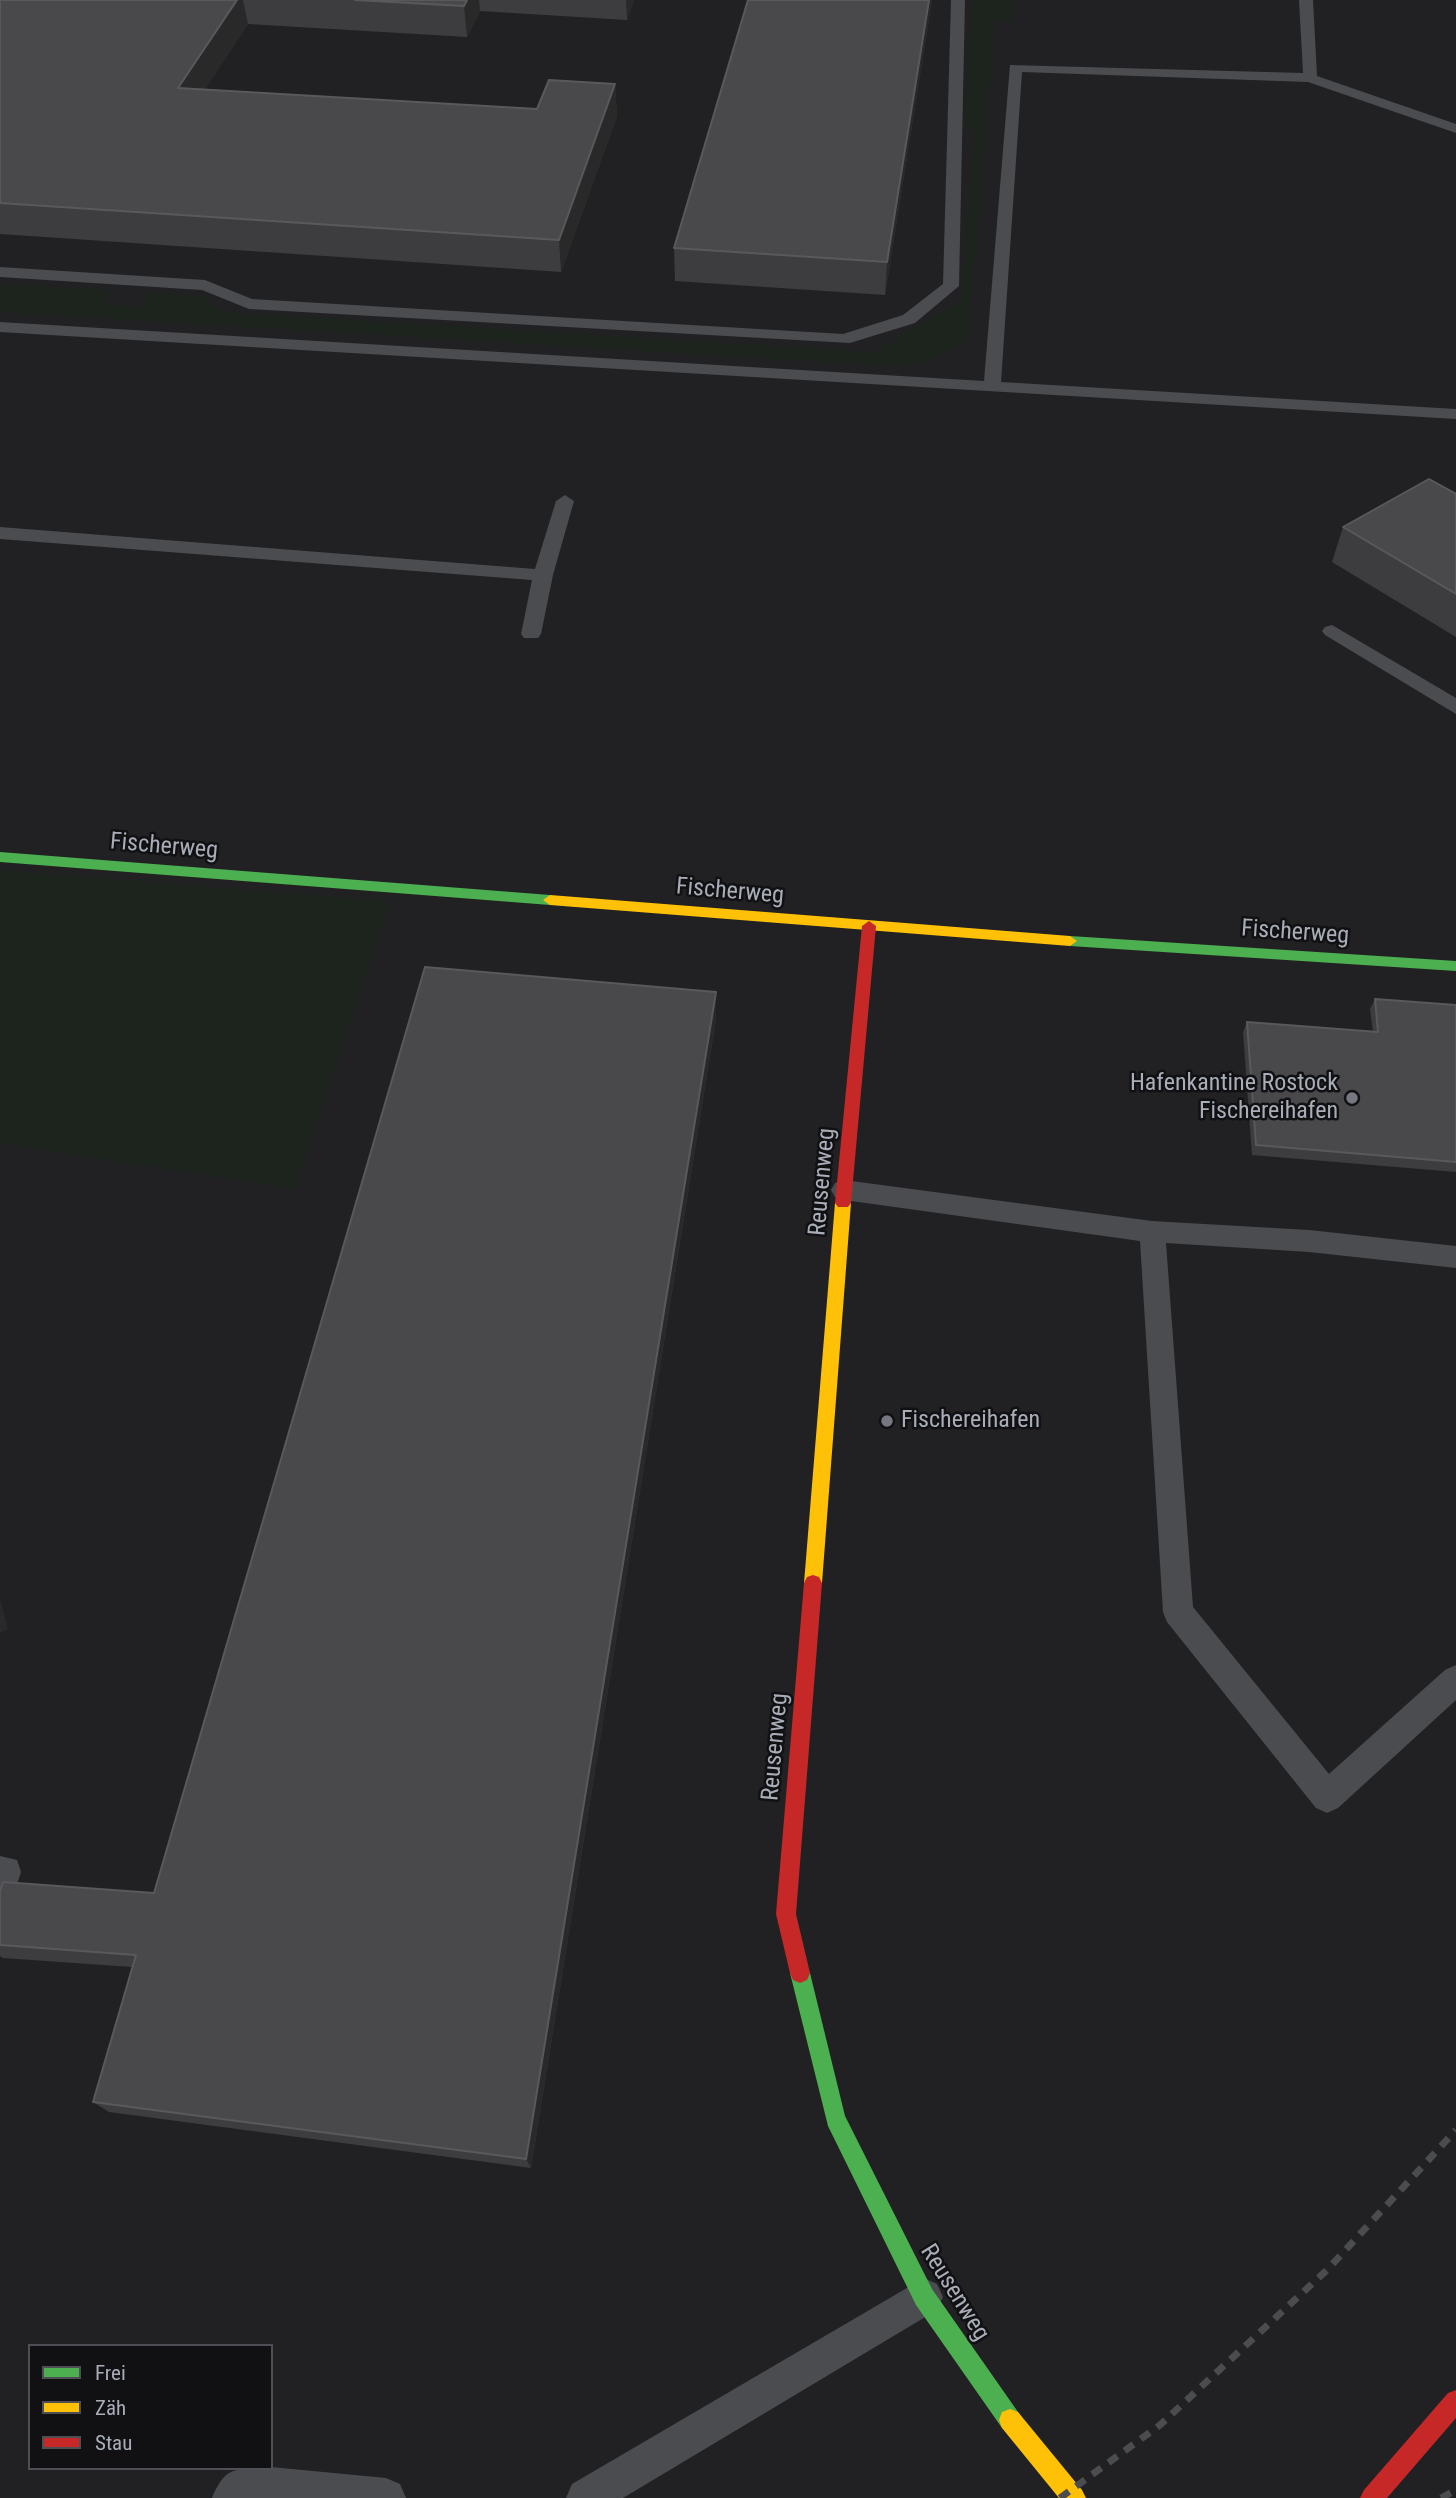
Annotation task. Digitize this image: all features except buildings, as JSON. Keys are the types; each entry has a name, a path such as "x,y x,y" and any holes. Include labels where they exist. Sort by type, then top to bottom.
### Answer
{"street":[{"name":"Fischerweg","path":"0,857 1116,945 1456,966"},
{"name":"Reusenweg","path":"870,926 844,1190 786,1914 835,2119 924,2297 1022,2435 1074,2498"},
{"path":"1372,2498 1456,2401"}],"lane":[{"path":"0,272 205,285 249,304 844,339 909,319 951,285 958,0"},
{"path":"1306,0 1310,78"},
{"path":"992,386 1015,68 1310,78 1456,129"},
{"path":"0,327 1456,414"},
{"path":"531,634 543,575 565,501"},
{"path":"0,533 543,575"},
{"path":"1332,631 1456,707"},
{"path":"844,1190 1152,1233 1309,1241 1456,1257"},
{"path":"1152,1233 1178,1612 1327,1797 1456,1680"},
{"path":"586,2498 924,2297"},
{"path":"232,2498 247,2484 386,2498"}],"shaded area":[{"path":"0,0 1456,0 1456,2498 0,2498"},
{"path":"972,0 1016,0 1012,21 995,20 969,335 951,349 933,358 892,366 0,312 0,284 111,290 104,304 140,307 149,292 201,296 225,312 874,352 961,301 975,131 965,125"},
{"path":"0,870 391,901 295,1190 0,1142"}],"railway":[{"path":"1060,2498 1160,2425 1327,2270 1456,2130"},
{"path":"1441,2498 1456,2490"}],"traffic: fast":[{"path":"0,857 550,900"},
{"path":"1070,941 1456,966"},
{"path":"800,1973 835,2119 924,2297 1010,2420"}],"traffic: slow":[{"path":"550,900 1070,941"},
{"path":"813,1583 843,1203"},
{"path":"1010,2420 1074,2498"}],"traffic: jam":[{"path":"843,1203 869,926"},
{"path":"800,1973 786,1914 813,1583"},
{"path":"1372,2498 1456,2401"}],"place":[{"name":"Hafenkantine Rostock Fischereihafen","path":"1352,1098"},
{"name":"Fischereihafen","path":"887,1421"}]}
